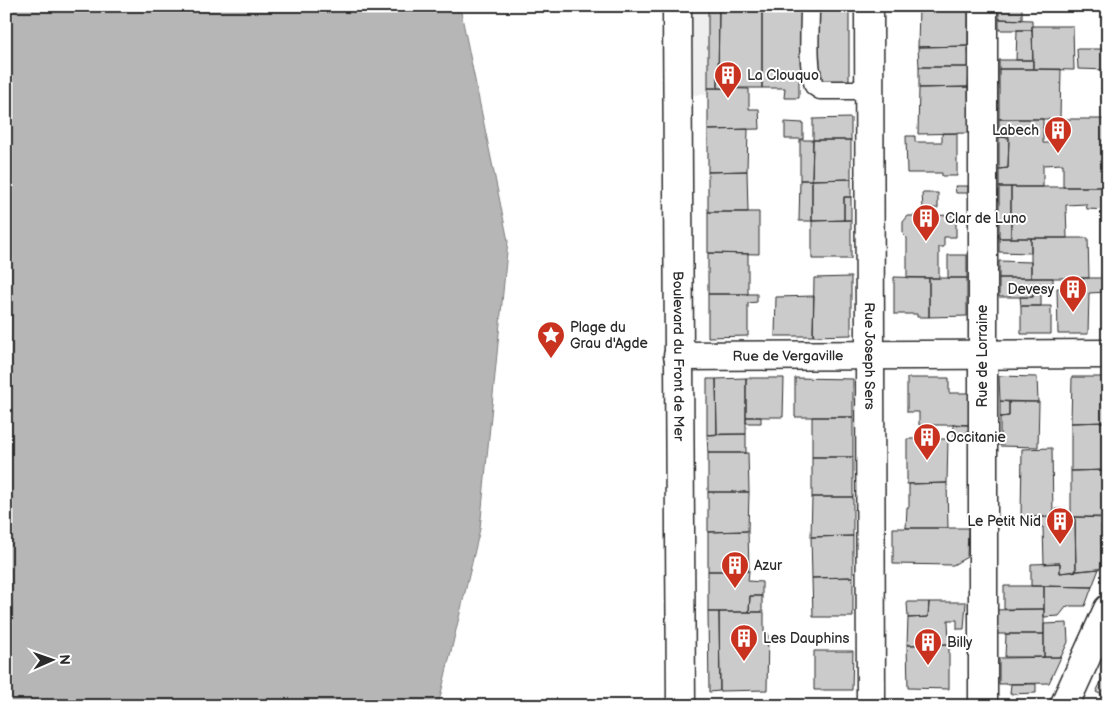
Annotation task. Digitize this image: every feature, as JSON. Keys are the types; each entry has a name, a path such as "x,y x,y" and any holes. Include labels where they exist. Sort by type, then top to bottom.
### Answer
{"street":[{"name":"Boulevard du Front de Mer","path":"677,6 681,706"},
{"name":"Rue Joseph Sers","path":"869,6 871,706"},
{"name":"Rue de Lorraine","path":"983,6 983,706"},
{"name":"Rue de Vergaville","path":"678,356 1108,354"},
{"path":"1064,706 1108,609"}],"lane":[{"path":"810,6 810,53 814,86 820,90 870,90"}],"shaded area":[{"path":"6,6 448,6 461,12 508,241 480,529 438,706 6,706"},
{"path":"685,6 739,6 738,94 686,95"}],"building":[{"path":"708,6 719,6 718,88 708,88"},
{"path":"719,6 780,6 780,8 762,8 762,88 718,88"},
{"path":"780,6 849,6 849,81 799,81 799,98 784,98 785,88 762,88 762,8 780,8"},
{"path":"892,6 968,6 968,46 918,47 919,8 892,8"},
{"path":"999,6 1022,6 1022,20 999,19"},
{"path":"999,19 1032,20 1032,30 999,30"},
{"path":"1032,26 1073,26 1074,70 1033,69"},
{"path":"1017,30 1032,30 1033,60 1016,60"},
{"path":"968,46 969,67 919,67 918,47"},
{"path":"1077,49 1108,49 1108,70 1078,69"},
{"path":"999,60 1033,60 1033,69 999,69"},
{"path":"919,67 969,67 968,87 919,88"},
{"path":"999,69 1061,69 1060,119 999,119"},
{"path":"968,87 969,133 918,134 919,88"},
{"name":"La Clouquo","path":"708,88 749,89 749,109 759,109 760,129 708,130"},
{"path":"851,118 851,140 813,140 813,119"},
{"name":"Labech","path":"999,119 1043,119 1043,143 1062,143 1062,119 1108,119 1108,187 1063,187 1063,164 1043,165 1043,187 999,187 999,169 1008,168 1009,138 999,137"},
{"path":"785,122 803,123 803,139 785,139"},
{"path":"748,129 747,171 708,172 708,130"},
{"path":"942,133 957,133 957,176 942,176 942,173 907,173 906,136 915,136 915,142 942,142"},
{"path":"1009,136 1008,168 999,169 999,137"},
{"path":"800,140 813,140 812,180 800,180"},
{"path":"813,140 851,140 851,179 812,180"},
{"path":"747,171 748,212 708,212 708,172"},
{"path":"851,179 851,197 844,197 844,220 812,221 812,180"},
{"path":"800,180 812,180 812,221 799,221"},
{"path":"955,186 968,186 968,193 956,193"},
{"path":"999,187 1011,187 1011,238 999,238"},
{"path":"1011,187 1108,187 1108,210 1087,209 1086,204 1066,205 1067,238 1011,238"},
{"path":"922,193 938,193 938,208 923,209"},
{"path":"844,197 851,197 851,220 844,220"},
{"path":"708,212 759,212 759,254 708,253"},
{"name":"Clar de Luno","path":"956,215 956,237 944,237 944,247 939,247 939,278 907,278 907,238 903,234 903,222 908,216"},
{"path":"851,220 851,259 812,259 812,221"},
{"path":"999,238 1031,238 1031,253 999,252"},
{"path":"1031,238 1088,238 1089,278 1031,278"},
{"path":"708,253 748,254 748,294 708,294"},
{"path":"948,255 967,255 967,278 948,278"},
{"path":"999,261 1031,262 1031,278 999,278"},
{"path":"851,277 851,335 813,336 814,278"},
{"path":"894,277 929,278 929,317 917,317 917,314 894,314"},
{"path":"929,278 967,278 967,316 929,317"},
{"path":"999,278 1053,278 1053,290 1033,290 1033,297 999,297"},
{"name":"Devesy","path":"1075,278 1108,278 1108,292 1089,293 1088,334 1058,334 1057,288 1075,289"},
{"path":"1033,290 1041,291 1041,306 1021,306 1020,297 1033,297"},
{"path":"708,294 757,294 757,302 748,303 748,336 708,337"},
{"path":"814,296 813,336 775,336 776,297"},
{"path":"1021,306 1051,306 1051,334 1021,334"},
{"path":"999,376 1037,377 1038,402 1000,401"},
{"path":"1072,377 1108,377 1108,422 1071,423"},
{"path":"746,378 746,434 717,434 716,379"},
{"path":"746,378 784,378 783,417 746,417"},
{"path":"795,378 853,379 853,417 795,417"},
{"path":"907,378 949,378 949,393 970,393 969,425 919,425 919,412 907,412"},
{"path":"707,379 716,379 717,434 707,435"},
{"path":"1000,401 1009,402 1009,416 1000,417"},
{"path":"1009,402 1039,402 1038,447 1000,446 1000,417 1009,416"},
{"path":"746,417 761,417 761,423 746,423"},
{"path":"812,417 853,417 853,457 812,457"},
{"path":"1108,422 1108,470 1071,471 1071,423"},
{"path":"953,424 969,425 970,440 954,439"},
{"path":"746,434 746,453 708,453 707,435"},
{"name":"Occitanie","path":"907,439 948,439 947,483 907,484"},
{"path":"1052,448 1053,517 1021,517 1022,449"},
{"path":"708,453 748,453 749,492 708,492"},
{"path":"812,457 853,457 853,497 812,497"},
{"path":"1108,470 1108,502 1103,502 1103,517 1071,517 1071,471"},
{"path":"947,483 948,528 906,528 907,507 909,507 909,484"},
{"path":"708,492 749,492 748,531 708,532"},
{"path":"812,497 853,497 853,536 811,537"},
{"path":"1103,502 1108,502 1108,518 1103,517"},
{"path":"1055,509 1063,509 1063,517 1055,517"},
{"name":"Le Petit Nid","path":"1031,517 1075,517 1076,571 1060,573 1060,563 1044,564 1043,527 1032,527"},
{"path":"1075,517 1108,518 1108,526 1101,525 1102,566 1099,569 1076,571"},
{"path":"893,528 968,528 967,557 953,565 893,564"},
{"path":"748,531 749,571 708,571 708,532"},
{"path":"853,536 853,577 812,578 811,537"},
{"path":"1060,563 1060,573 1099,569 1092,587 1031,586 1031,564"},
{"name":"Azur","path":"708,571 749,571 748,581 762,582 762,596 750,596 749,612 708,612"},
{"path":"853,577 853,617 813,617 812,578"},
{"path":"1004,586 1044,586 1044,609 1004,609"},
{"path":"1044,586 1092,587 1085,606 1067,606 1059,616 1044,617"},
{"path":"750,596 762,596 762,612 749,612"},
{"path":"907,602 929,602 928,617 908,618"},
{"path":"929,602 966,602 964,629 957,629 957,620 948,620 949,644 907,645 908,618 928,617"},
{"path":"1044,609 1044,634 992,634 991,610"},
{"path":"708,612 719,612 720,691 709,692"},
{"name":"Les Dauphins","path":"719,612 764,612 764,632 768,633 767,690 720,691"},
{"path":"1067,623 1068,642 1061,657 1044,657 1044,624"},
{"path":"1006,634 1044,634 1044,657 1005,657"},
{"name":"Billy","path":"949,644 949,689 908,688 907,645"},
{"path":"814,651 853,651 852,690 814,690"},
{"path":"1061,657 1049,683 999,684 999,658"},
{"path":"1108,668 1108,698 1096,692"},
{"path":"1011,684 1036,684 1036,693 1010,694"}],"place":[{"name":"La Clouquo","path":"728,99"},
{"name":"Labech","path":"1058,154"},
{"name":"Clar de Luno","path":"926,242"},
{"name":"Devesy","path":"1073,313"},
{"name":"Plage du Grau d'Agde","path":"551,359"},
{"name":"Occitanie","path":"927,461"},
{"name":"Le Petit Nid","path":"1060,545"},
{"name":"Azur","path":"735,589"},
{"name":"Les Dauphins","path":"744,662"},
{"name":"Billy","path":"928,666"}]}
